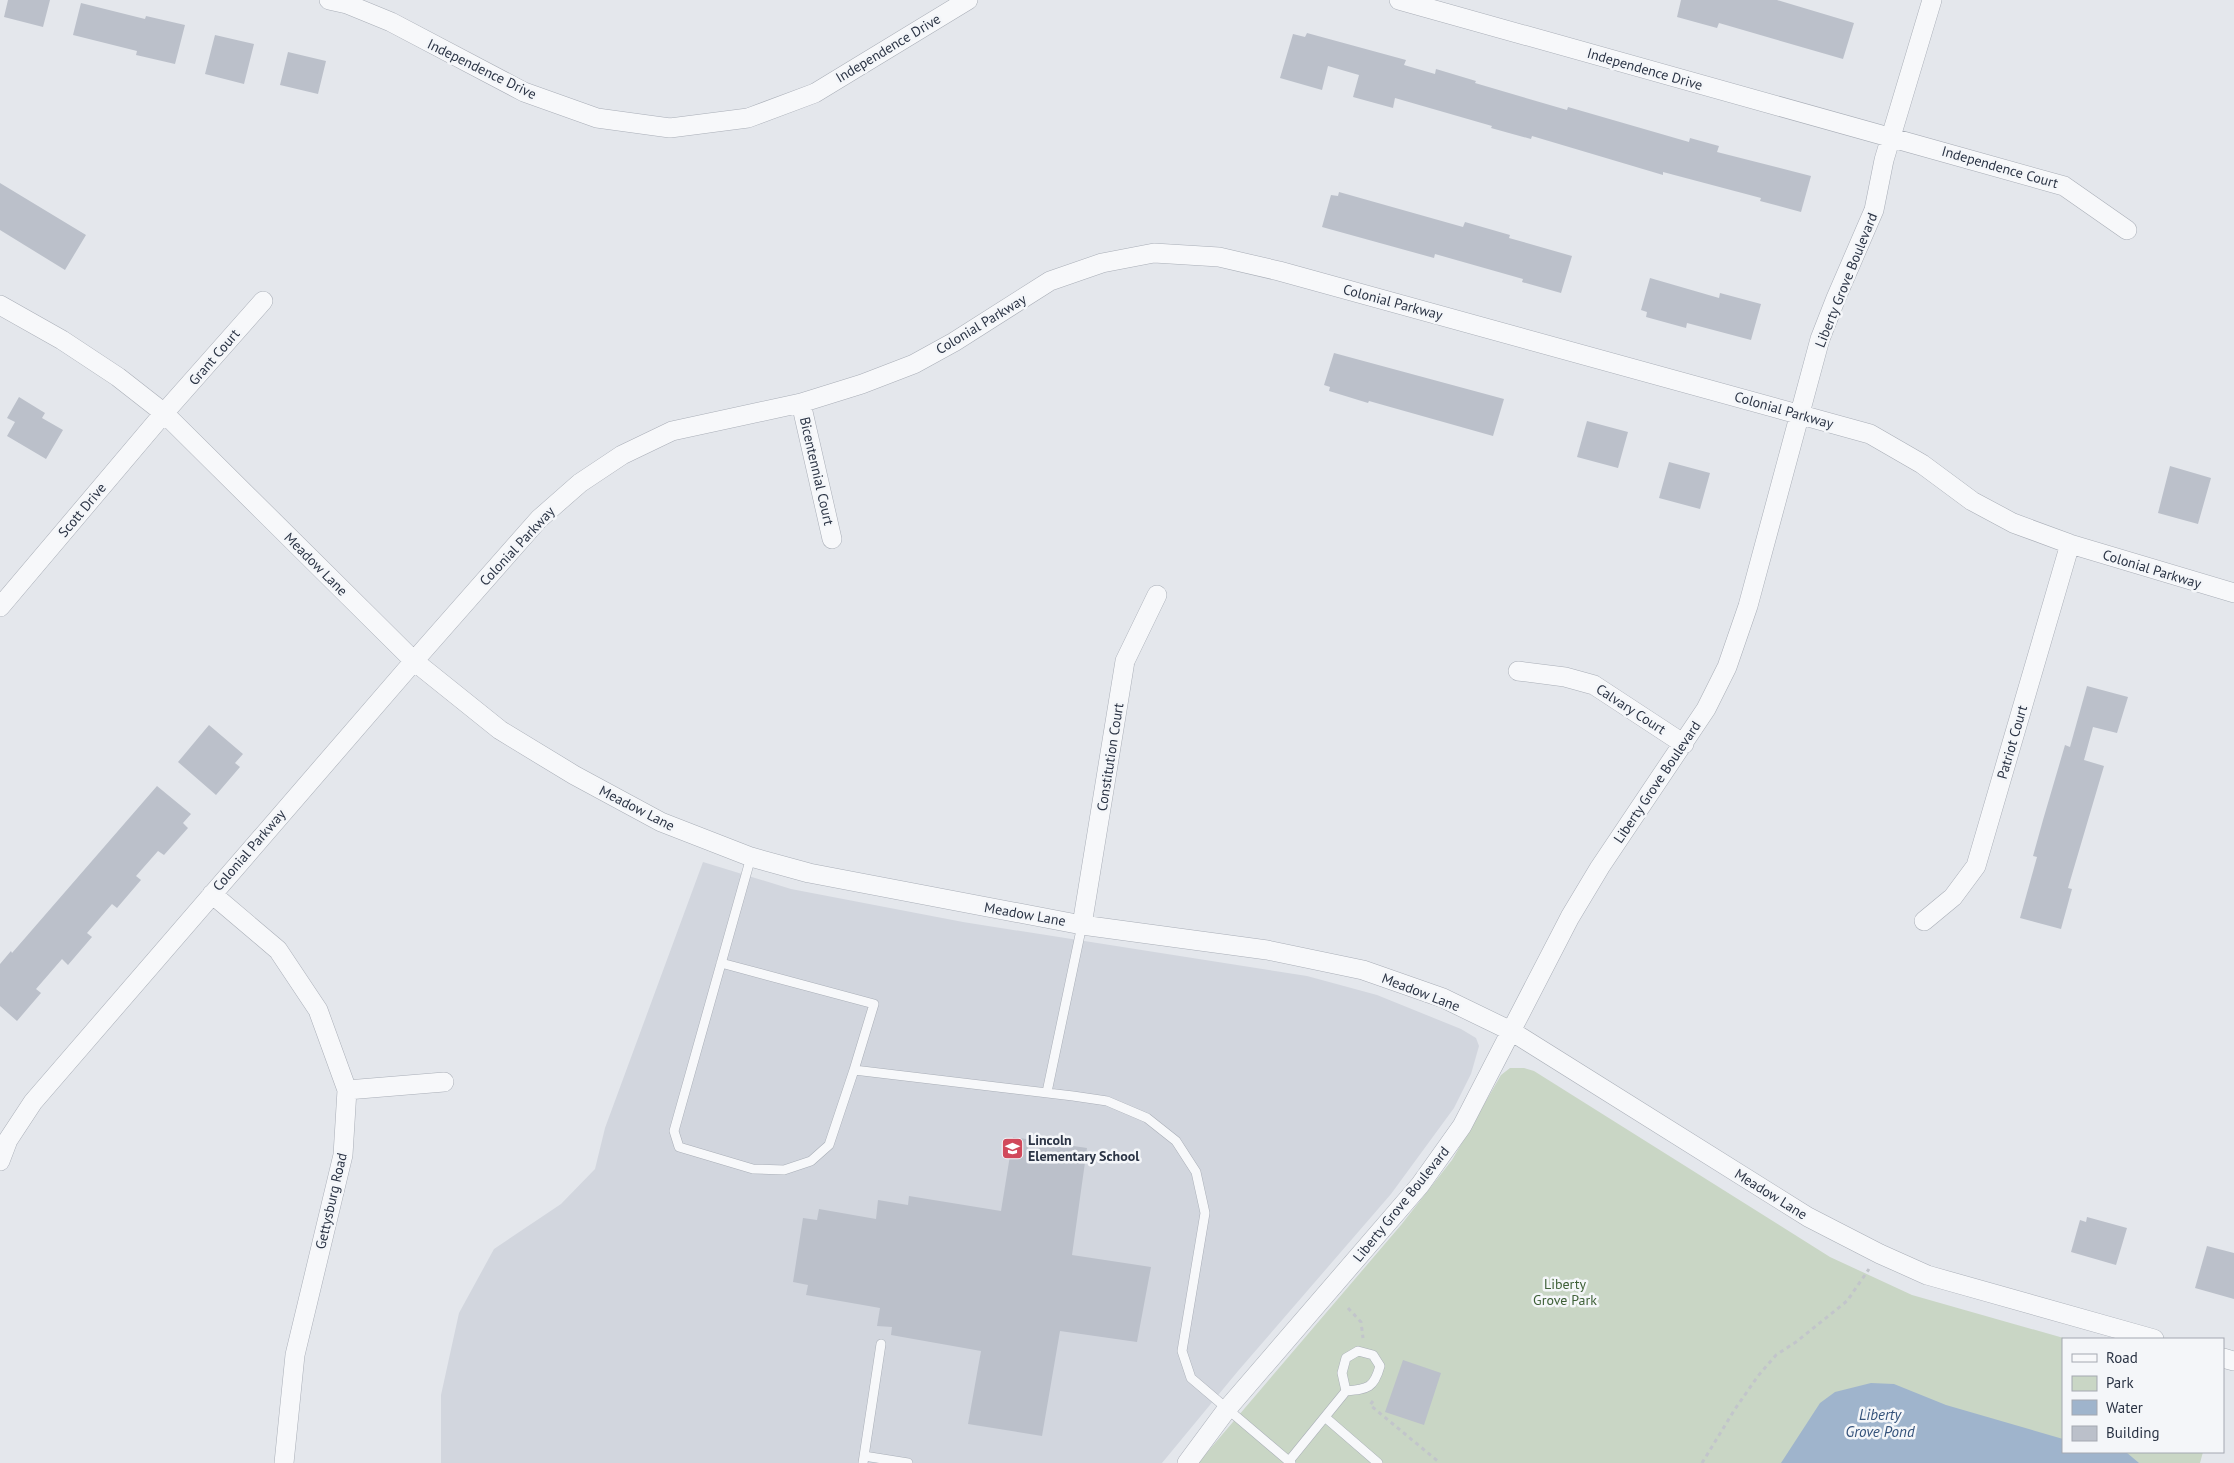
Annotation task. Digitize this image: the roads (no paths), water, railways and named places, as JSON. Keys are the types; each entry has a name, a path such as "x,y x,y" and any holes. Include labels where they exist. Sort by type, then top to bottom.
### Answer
{"street":[{"name":"Independence Drive","path":"330,0 347,4 391,22 524,92 597,118 670,128 748,118 815,93 968,0"},
{"name":"Independence Drive","path":"1399,0 1891,137"},
{"name":"Liberty Grove Boulevard","path":"1187,1463 1227,1409 1420,1185 1462,1126 1570,917 1600,867 1684,744 1706,708 1727,667 1748,606 1820,339 1874,210 1891,137 1930,1"},
{"name":"Independence Court","path":"1891,137 2064,186 2127,230"},
{"name":"Colonial Parkway","path":"0,1161 8,1140 33,1102 539,519 580,483 622,455 672,431 802,403 862,384 914,364 1050,282 1102,262 1154,253 1219,257 1279,271 1870,434 1922,464 1972,501 2013,523 2070,544 2234,593"},
{"name":"Grant Court","path":"164,413 264,301"},
{"name":"Meadow Lane","path":"0,305 62,340 118,377 164,413 414,661 500,730 574,775 660,822 751,857 809,873 1082,925 1267,950 1363,970 1442,998 1511,1032 1808,1218 1880,1254 1927,1275 2150,1338"},
{"name":"Bicentennial Court","path":"802,403 832,540"},
{"name":"Scott Drive","path":"0,607 164,413"},
{"name":"Patriot Court","path":"1924,921 1953,897 1976,866 2070,544"},
{"name":"Constitution Court","path":"1082,925 1125,661 1157,596"},
{"name":"Calvary Court","path":"1518,671 1565,677 1594,684 1684,744"},
{"name":"Gettysburg Road","path":"212,894 278,950 318,1010 347,1090 343,1155 295,1355 284,1463"},
{"path":"347,1090 444,1082"}],"lane":[{"path":"721,963 874,1004 829,1145 811,1161 784,1170 753,1169 679,1146 674,1131 721,963 751,857"},
{"path":"1047,1092 1082,925"},
{"path":"854,1070 1047,1092 1107,1101 1147,1118 1176,1141 1196,1172 1205,1214 1182,1351 1191,1378 1290,1462 1346,1390 1342,1373 1346,1358 1358,1351 1373,1355 1380,1366 1376,1380 1364,1389 1346,1390"},
{"path":"881,1344 863,1459 908,1463"},
{"path":"1326,1418 1378,1463"}],"water":[{"name":"Liberty Grove Pond","path":"1871,1383 1894,1384 1946,1405 2062,1439 2062,1453 2127,1453 2139,1463 1781,1463 1820,1403 1835,1392"}],"place":[{"name":"Lincoln Elementary School","path":"1012,1148"}],"park label":[{"name":"Liberty Grove Park","path":"1565,1292"}]}
